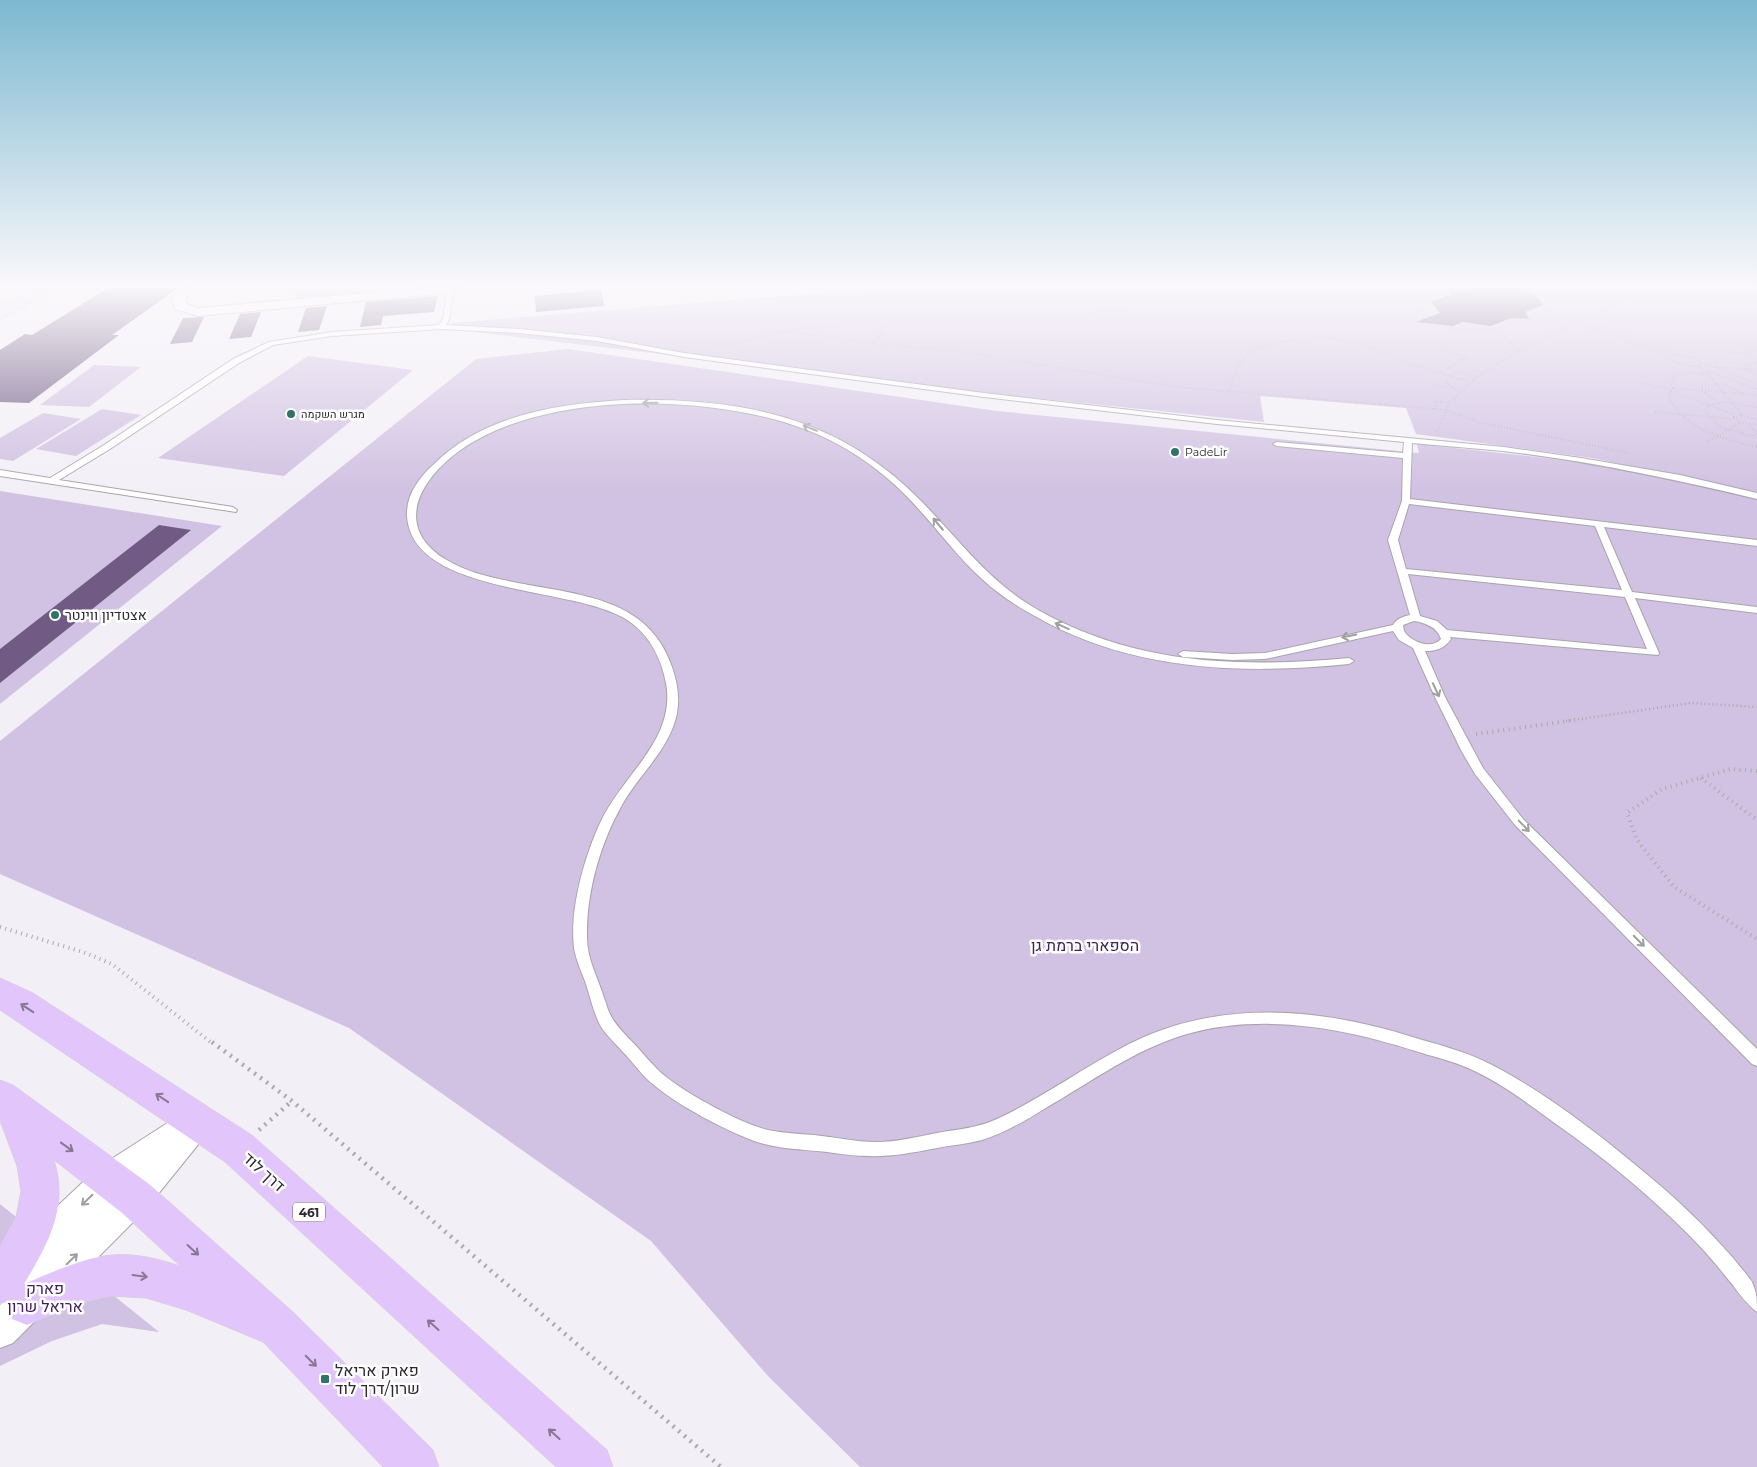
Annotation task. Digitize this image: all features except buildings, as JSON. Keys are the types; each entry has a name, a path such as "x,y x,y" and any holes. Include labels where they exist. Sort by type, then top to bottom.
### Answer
{"main road":[{"name":"דרך לוד","path":"0,993 21,1004 239,1149 590,1467"},
{"path":"7,1102 122,1188 278,1327 416,1467"},
{"path":"7,1102 38,1175 40,1204 7,1300"},
{"path":"7,1300 112,1275 134,1275 154,1278 278,1327"}],"street":[{"path":"7,1300 122,1188 198,1121"}],"lane":[{"path":"51,481 107,447 245,356"},
{"path":"695,356 984,395 1217,422 1504,449 1581,460 1680,478 1757,496"},
{"path":"1349,661 1308,667 1236,668 1148,655 1107,644 1054,623 996,585 972,564 892,475 866,456 829,436 772,416 730,407 677,402 631,403 552,410 522,417 483,431 441,459 416,490 412,515 417,534 426,550 444,562 480,577 600,602 630,616 657,638 668,668 675,701 664,736 619,798 594,851 584,895 580,949 606,1021 660,1082 757,1136 882,1151 982,1132 1033,1108 1132,1047 1193,1026 1242,1018 1293,1019 1346,1026 1405,1040 1472,1062 1537,1100 1616,1159 1681,1215 1743,1282 1757,1303"},
{"path":"1408,440 1406,501 1393,540 1416,618"},
{"path":"1277,444 1406,456"},
{"path":"0,472 233,510"},
{"path":"1406,501 1757,543"},
{"path":"1107,644 1198,656 1265,656 1397,627 1401,621 1416,618 1436,625 1445,633 1654,653 1598,524"},
{"path":"1402,571 1628,594 1757,610"},
{"path":"1397,627 1403,638 1417,646 1440,646 1446,638 1445,633"},
{"path":"1417,646 1458,734 1480,771 1519,822 1757,1059"}],"path":[{"path":"991,356 1178,387 1446,410 1480,422 1631,454"},
{"path":"1230,391 1237,366 1246,356"},
{"path":"1392,356 1470,382"},
{"path":"1441,373 1467,357 1465,356"},
{"path":"1408,440 1434,438 1450,402 1460,391 1477,377 1510,356"},
{"path":"1689,356 1696,358 1702,364 1711,366 1757,370"},
{"path":"1718,367 1716,360 1720,356"},
{"path":"1672,357 1680,364 1705,369 1757,388"},
{"path":"1745,369 1745,364 1757,362"},
{"path":"1697,367 1702,364"},
{"path":"1711,366 1757,383"},
{"path":"1448,368 1477,377"},
{"path":"1705,369 1742,415"},
{"path":"1745,369 1757,376"},
{"path":"1707,373 1679,375 1672,381 1672,390 1668,394 1669,400 1680,414 1697,426 1718,435 1757,447"},
{"path":"1453,376 1445,381 1460,391"},
{"path":"1643,383 1672,390 1709,405 1734,417 1740,423 1757,424"},
{"path":"1702,391 1701,388 1704,384 1716,383 1732,386 1744,394"},
{"path":"1438,387 1452,387"},
{"path":"1672,390 1757,395"},
{"path":"1702,391 1720,403"},
{"path":"1434,409 1434,402 1450,402"},
{"path":"1706,416 1706,408 1709,405 1720,403 1757,407"},
{"path":"1655,412 1734,417 1742,415 1757,420"},
{"path":"1752,417 1757,414"},
{"path":"1706,416 1728,430 1757,436"},
{"path":"1706,442 1740,423"},
{"path":"1750,425 1757,436"},
{"path":"1458,734 1514,730 1691,703 1757,707"},
{"path":"1757,771 1731,769 1662,789 1627,813 1637,840 1674,887 1757,939"},
{"path":"1700,778 1757,820"},
{"path":"0,927 83,952 112,964 200,1034 292,1101 721,1467"},
{"path":"239,1149 292,1101"}],"green space":[{"name":"מגרש השקמה","path":"307,356 413,370 284,476 158,458"},
{"name":"הספארי ברמת גן","path":"499,356 620,356 997,411 1419,453 1417,444 1581,463 1625,470 1757,498 1757,1467 860,1467 768,1376 651,1241 349,1028 0,874 0,741 476,359"},
{"path":"682,356 1757,356 1757,494 1592,458 1416,434 1406,408 1260,396 1264,422 1025,397"},
{"path":"94,365 141,367 89,407 40,405"},
{"path":"102,409 141,415 76,456 36,449"},
{"path":"43,413 81,419 13,461 0,459 0,438"},
{"name":"אצטדיון ווינטר","path":"0,491 222,526 0,704"},
{"name":"פארק אריאל שרון","path":"0,1204 159,1332 102,1324 52,1341 0,1366"}],"place":[{"name":"מגרש השקמה","path":"291,414"},
{"name":"PadeLir","path":"1175,452"},
{"name":"אצטדיון ווינטר","path":"55,615"},
{"name":"פארק אריאל שרון/דרך לוד","path":"325,1379"}]}
